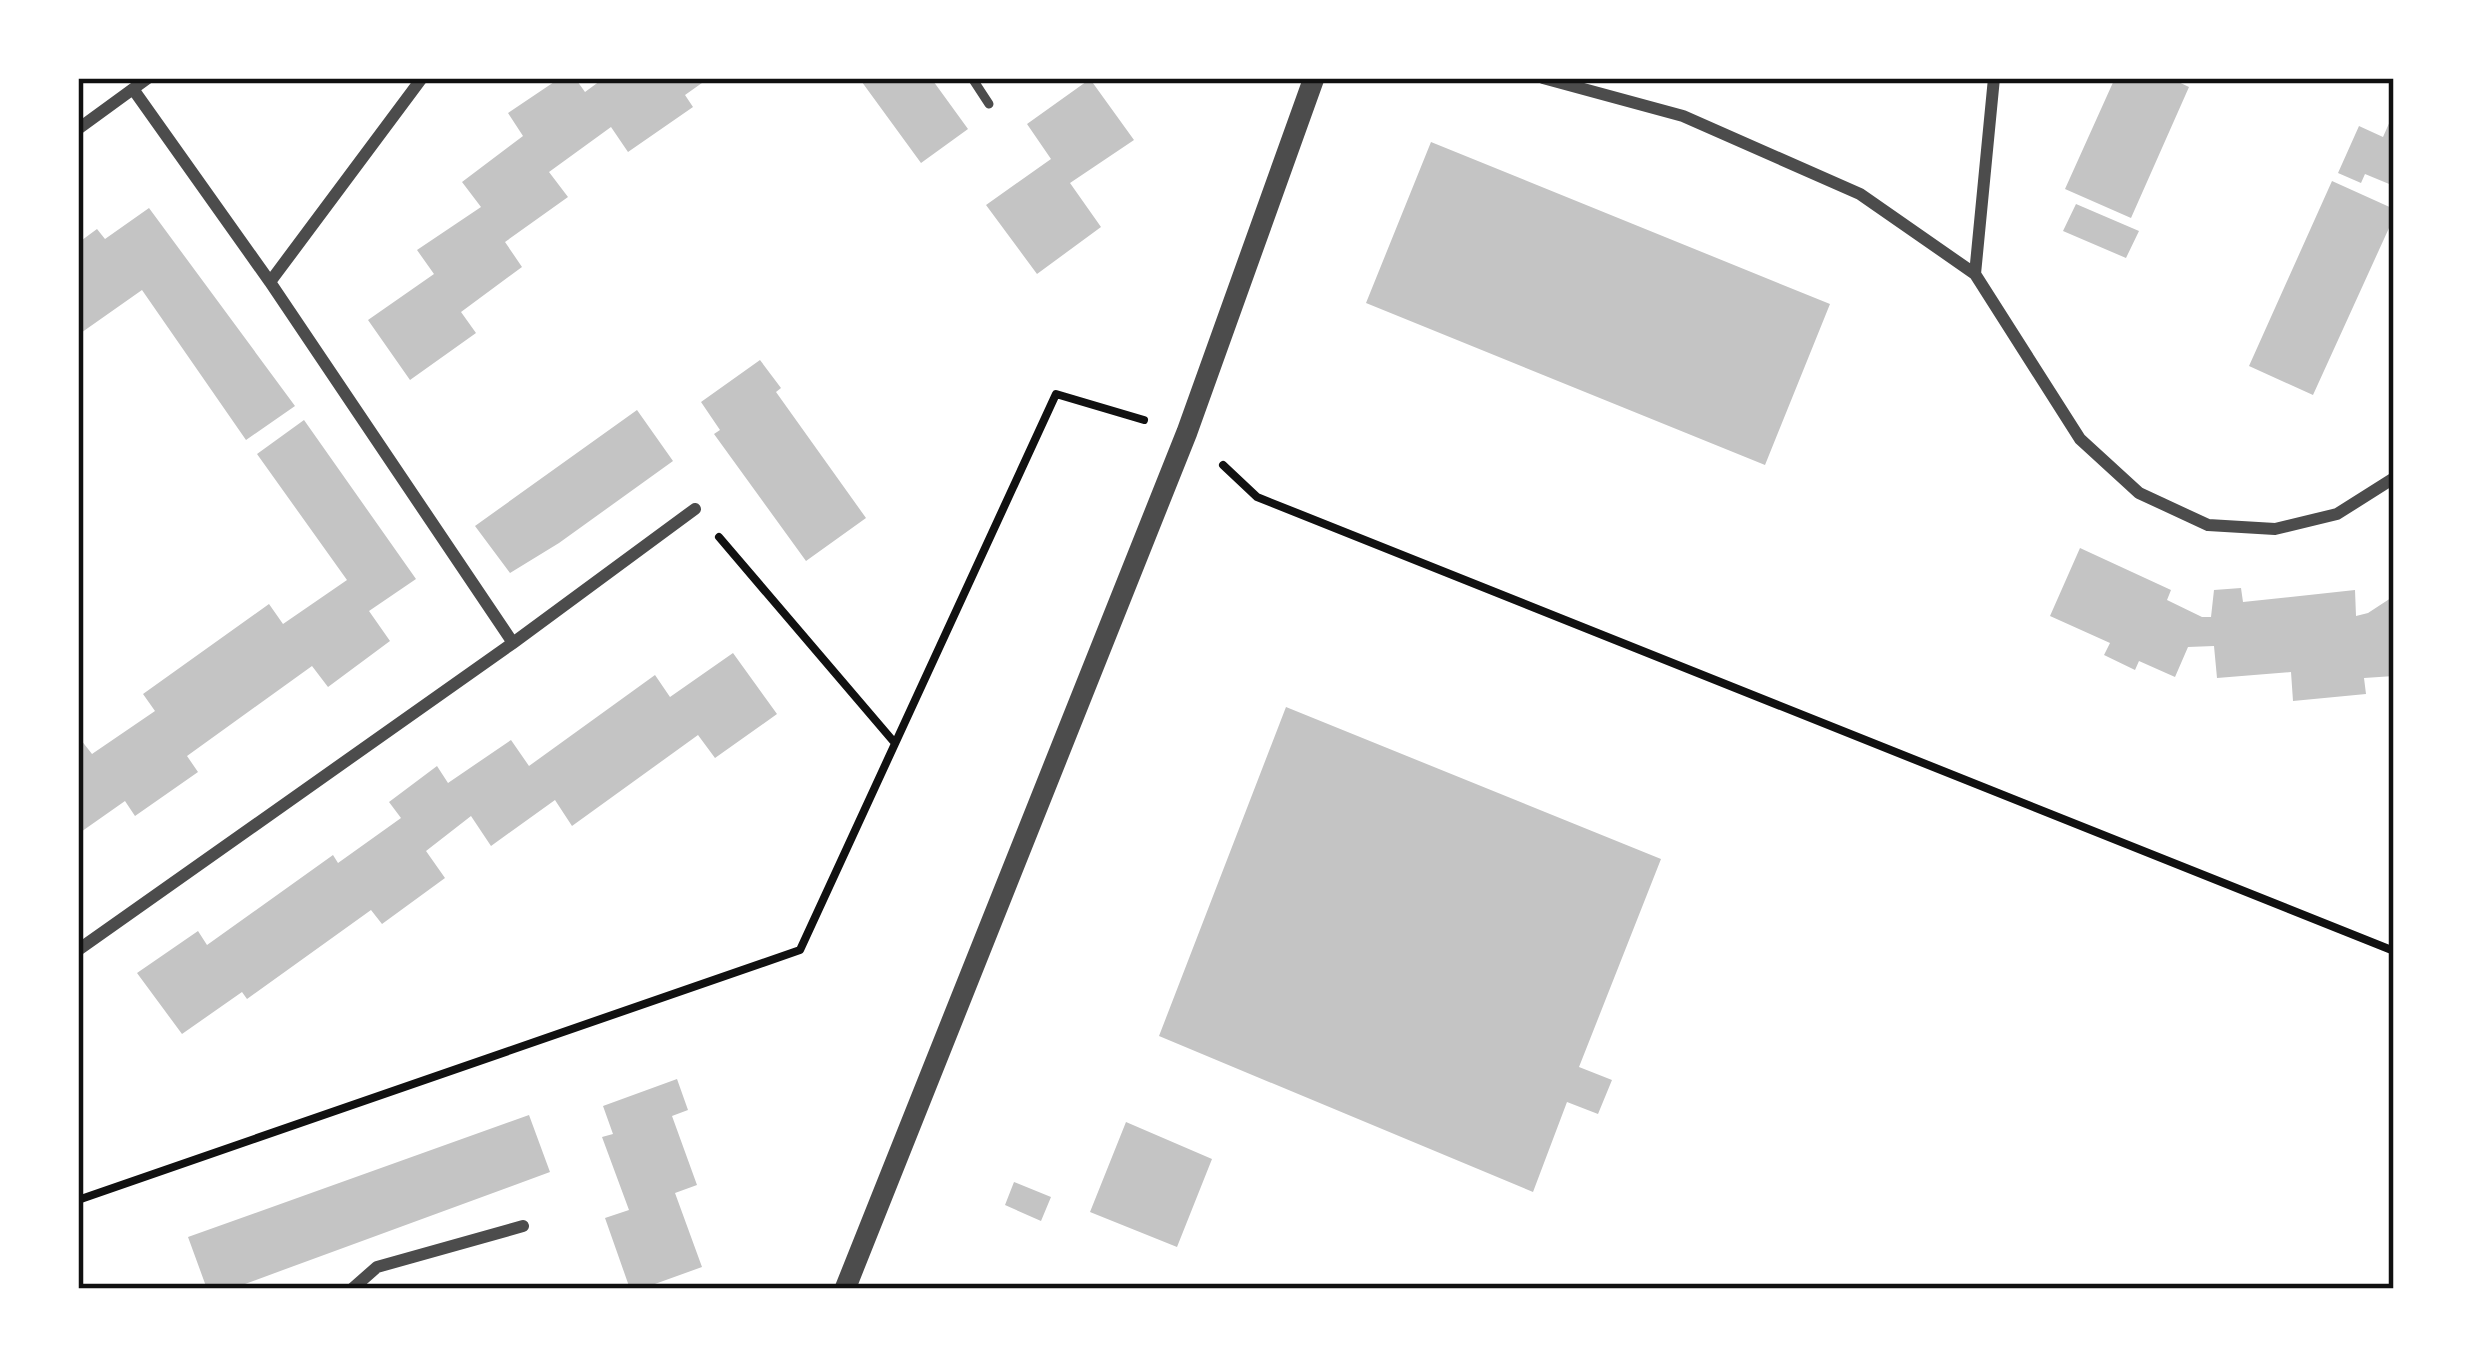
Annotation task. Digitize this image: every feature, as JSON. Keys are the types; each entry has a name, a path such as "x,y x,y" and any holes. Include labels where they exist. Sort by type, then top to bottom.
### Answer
{"street":[{"path":"78,130 148,78"},
{"path":"270,282 422,78"},
{"path":"845,1289 1187,432 1314,78"},
{"path":"1543,78 1683,116 1860,194 1975,274 2080,440 2139,493 2208,525 2275,529 2337,514 2394,478"},
{"path":"1975,274 1994,78"},
{"path":"133,89 270,282 513,643"},
{"path":"78,950 695,509"},
{"path":"352,1289 376,1267 524,1226"}],"lane":[{"path":"972,78 989,104"}],"path":[{"path":"78,1200 800,950 1056,394 1187,432 1257,497 2394,951"},
{"path":"695,509 894,742"}],"building":[{"path":"560,78 575,78 585,92 604,78 709,78 685,95 693,107 628,152 611,127 549,172 568,197 505,242 522,267 461,312 476,333 410,380 368,320 434,274 417,250 481,207 462,182 523,136 508,113"},
{"path":"859,78 931,78 968,129 921,163"},
{"path":"2115,78 2170,78 2189,87 2131,218 2065,189"},
{"path":"1090,79 1134,140 1070,183 1101,227 1037,274 986,205 1051,159 1027,124"},
{"path":"2394,112 2394,186 2365,174 2361,183 2338,173 2359,126 2383,137"},
{"path":"1431,142 1830,304 1765,465 1366,303"},
{"path":"2332,181 2394,209 2394,217 2313,395 2249,366"},
{"path":"2076,204 2139,231 2126,258 2063,231"},
{"path":"149,208 295,406 246,440 142,290 78,335 78,243 97,229 105,239"},
{"path":"760,360 781,388 776,392 866,518 806,561 714,434 720,430 701,402"},
{"path":"637,410 673,461 510,573 475,526"},
{"path":"304,420 416,579 369,611 390,641 328,687 312,666 187,756 198,772 135,816 125,801 78,834 78,741 92,754 155,711 143,694 269,604 283,624 347,580 257,454"},
{"path":"2080,548 2171,590 2167,600 2202,617 2211,617 2214,590 2241,588 2243,602 2355,590 2356,616 2394,596 2394,676 2364,678 2366,694 2293,701 2291,672 2217,678 2214,646 2188,647 2175,677 2139,661 2135,670 2104,655 2110,643 2050,616"},
{"path":"733,653 777,714 715,758 698,735 572,826 555,800 491,846 471,816 426,851 445,878 382,924 371,910 247,999 242,992 182,1034 137,973 198,931 207,945 333,855 338,863 401,818 389,802 437,766 448,783 511,740 529,766 655,675 670,697"},
{"path":"1286,707 1661,859 1579,1067 1612,1080 1598,1114 1567,1102 1533,1192 1159,1036"},
{"path":"677,1079 688,1110 672,1116 697,1185 675,1193 702,1267 630,1289 605,1218 629,1210 602,1137 613,1134 603,1106"},
{"path":"529,1115 550,1172 234,1288 207,1289 188,1237"},
{"path":"1126,1122 1212,1159 1177,1247 1090,1212"},
{"path":"1014,1182 1051,1197 1041,1221 1005,1205"}]}
